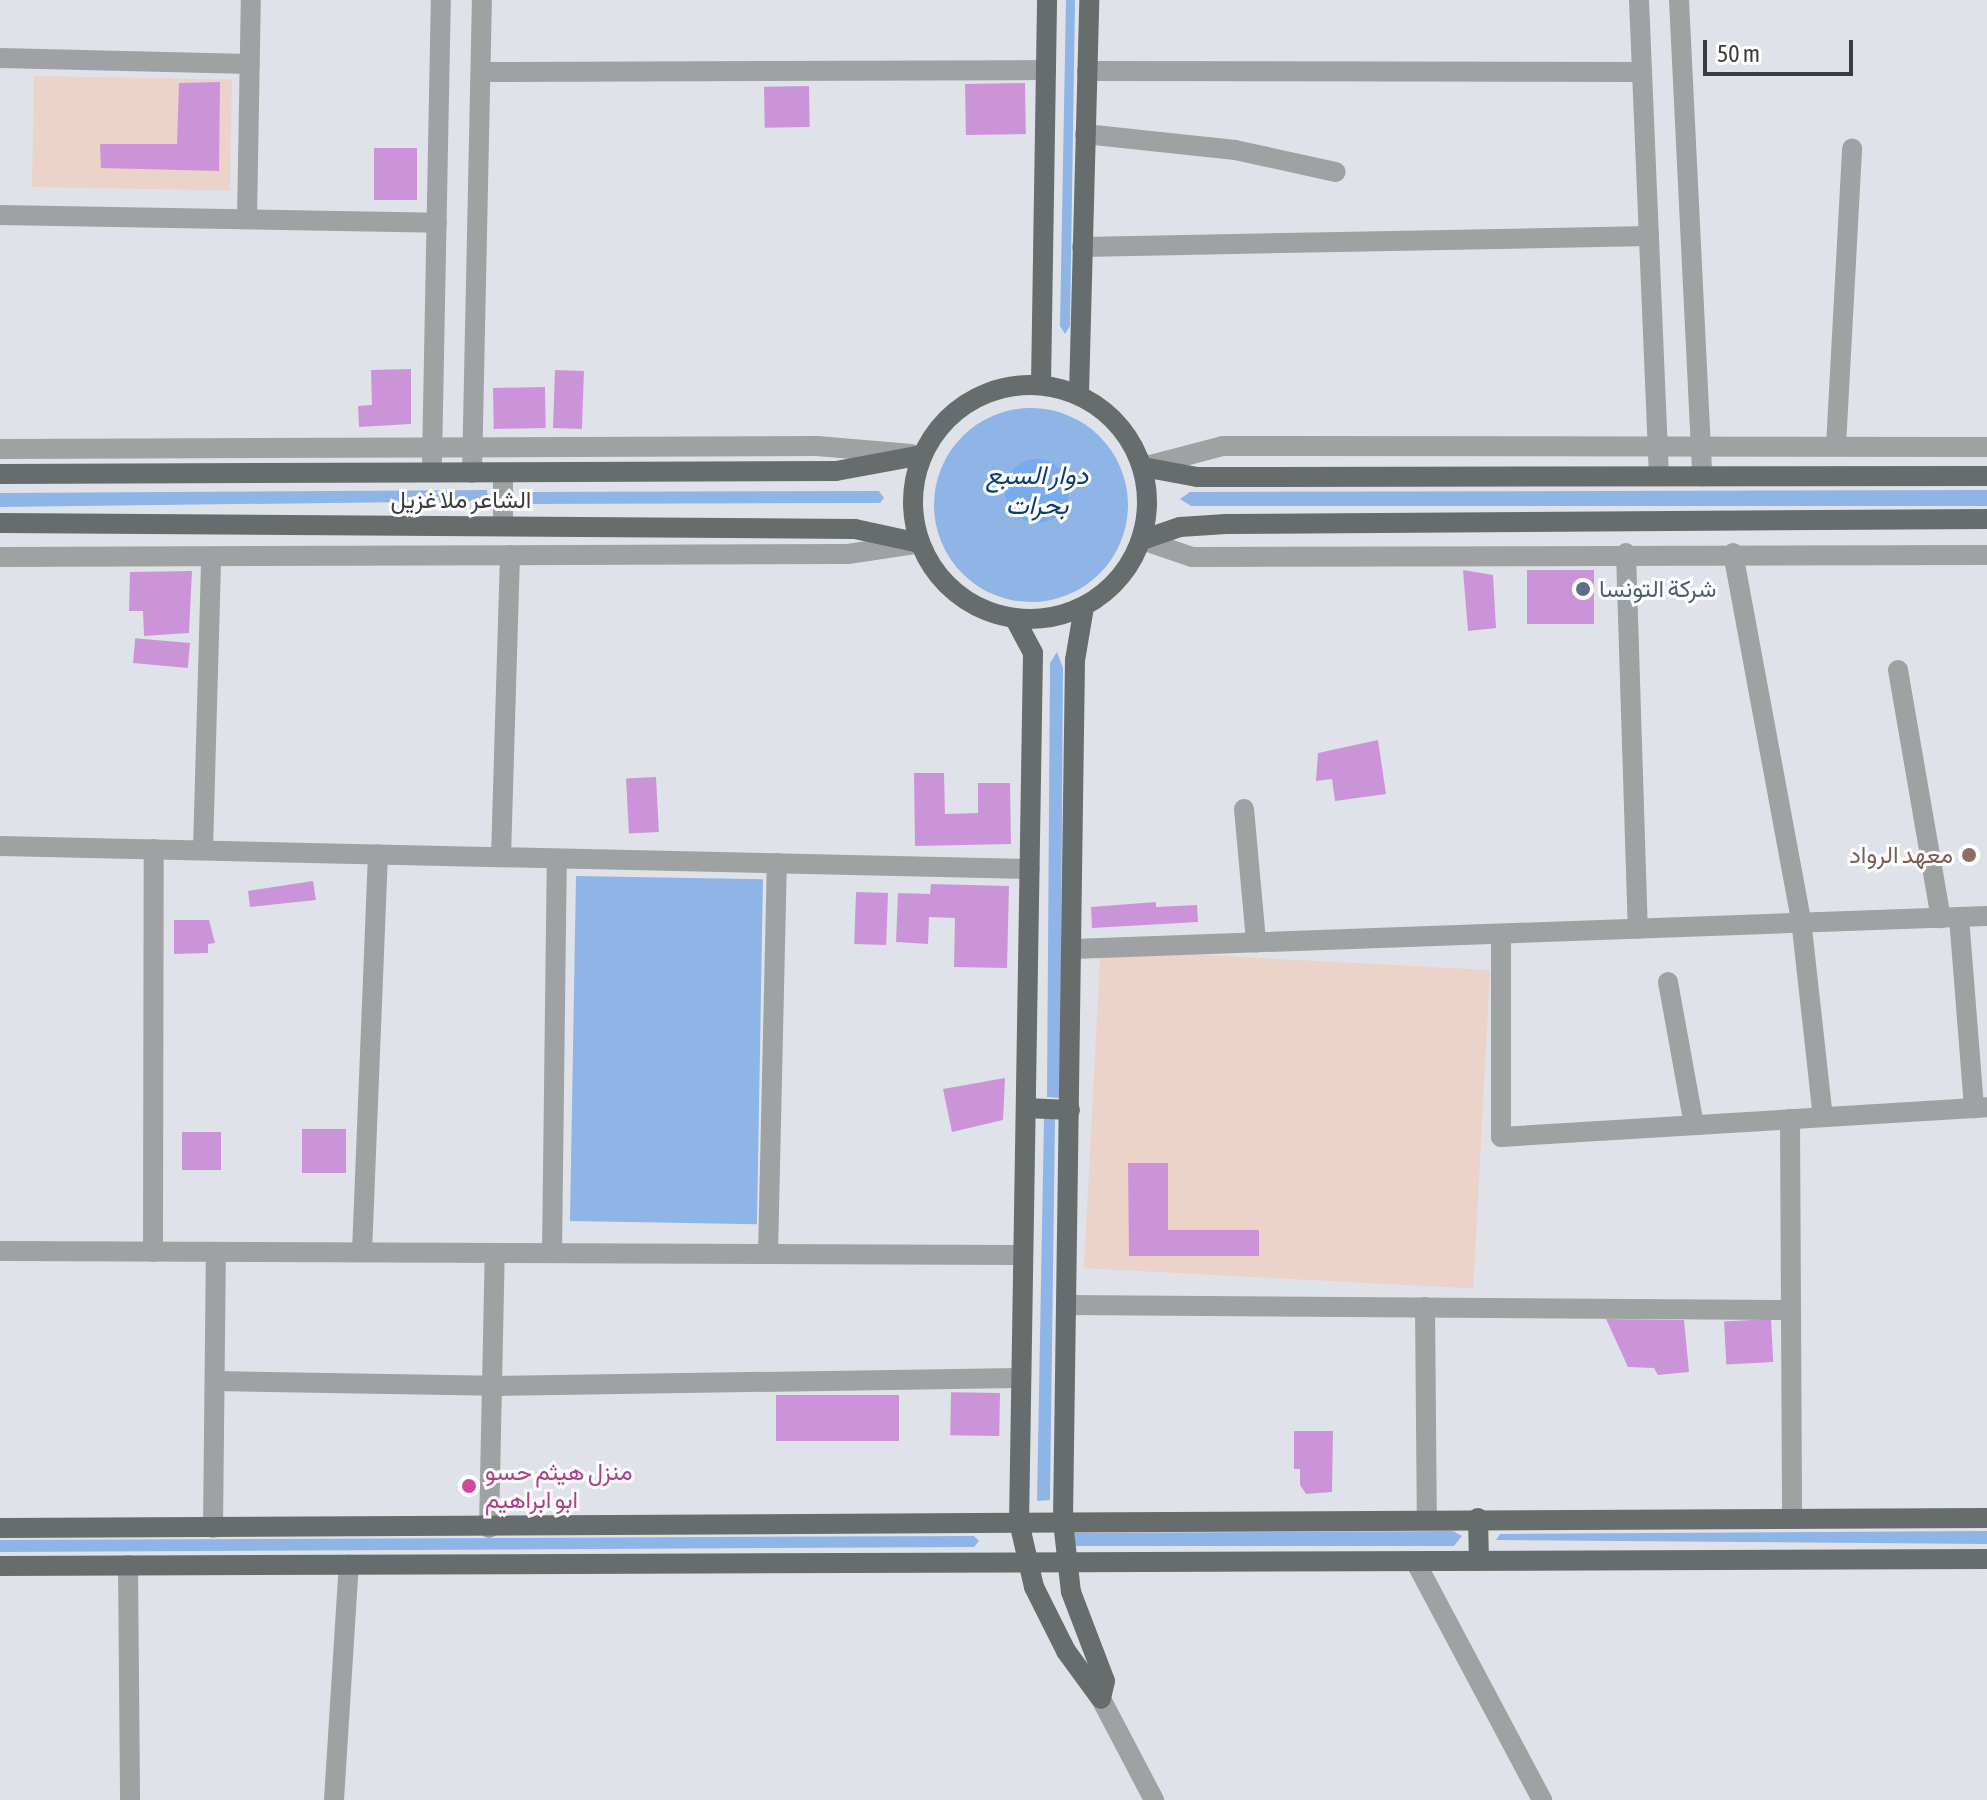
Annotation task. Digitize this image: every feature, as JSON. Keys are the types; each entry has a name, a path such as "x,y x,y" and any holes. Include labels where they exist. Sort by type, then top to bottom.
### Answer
{"main road":[{"path":"1041,385 1047,0"},
{"path":"1079,394 1089,0"},
{"path":"1041,385 1079,394 1107,412 1129,437 1143,467 1148,516 1142,540 1129,567 1084,607 1050,618 1015,619 984,610 957,594 935,571 920,543 913,511 922,455 958,409 983,394 1041,385"},
{"path":"0,474 836,471 922,455"},
{"path":"1143,467 1197,477 1987,476"},
{"path":"1142,540 1180,527 1226,524 1987,519"},
{"name":"الشاعر ملا غزيل","path":"0,523 855,529 920,543"},
{"path":"1084,607 1075,660 1063,1522 1071,1592 1099,1656 1105,1681 1101,1699"},
{"path":"1015,619 1033,653 1019,1522 1027,1564 1066,1651 1101,1699"},
{"path":"1026,1108 1070,1110"},
{"path":"0,1528 489,1528 1427,1518 1987,1518"},
{"path":"1478,1518 1479,1561"},
{"path":"0,1566 1987,1559"}],"street":[{"path":"247,219 251,0"},
{"path":"432,473 441,0"},
{"path":"472,473 482,0"},
{"path":"1639,0 1659,476"},
{"path":"1679,0 1702,476"},
{"path":"0,58 250,64"},
{"path":"481,72 1046,70"},
{"path":"1087,71 1642,72"},
{"path":"1085,134 1235,150 1336,172"},
{"path":"1836,446 1852,148"},
{"path":"0,215 437,223"},
{"path":"1082,247 1649,236"},
{"path":"0,449 817,446 922,455"},
{"path":"1143,467 1223,446 1987,447"},
{"path":"503,473 503,526"},
{"path":"1142,540 1192,557 1626,553 1987,555"},
{"path":"0,557 848,554 920,543"},
{"path":"1626,553 1638,929"},
{"path":"1733,553 1801,919 1823,1117"},
{"path":"501,857 510,555"},
{"path":"203,850 211,557"},
{"path":"1501,934 1501,1137 1981,1108 1950,918 1898,670"},
{"path":"1244,809 1256,942"},
{"path":"0,846 1030,869"},
{"path":"153,1252 154,849"},
{"path":"362,1252 378,854"},
{"path":"552,1253 557,859"},
{"path":"768,1254 777,863"},
{"path":"1073,949 1638,929 1801,919 1987,916"},
{"path":"1668,982 1694,1125"},
{"path":"1790,1119 1792,1518"},
{"path":"0,1251 1023,1255"},
{"path":"213,1528 216,1252"},
{"path":"489,1528 495,1253"},
{"path":"1067,1305 1790,1310"},
{"path":"1425,1307 1427,1518"},
{"path":"215,1381 492,1386 1021,1378"},
{"path":"1415,1561 1542,1800"},
{"path":"334,1800 349,1564"},
{"path":"128,1565 130,1800"},
{"path":"1101,1699 1154,1800"}],"shaded area":[{"path":"1066,0 1075,0 1070,326 1065,334 1060,326"},
{"path":"34,76 232,79 230,190 32,187"},
{"path":"1031,408 1050,409 1068,415 1100,436 1121,468 1127,486 1127,524 1121,542 1100,574 1068,595 1050,601 1031,602 1012,601 994,595 962,574 941,542 935,524 934,505 935,486 941,468 962,436 994,415 1012,409"},
{"path":"487,490 488,501 0,507 0,493"},
{"path":"1987,490 1987,506 1191,506 1180,499 1190,492"},
{"path":"879,491 884,498 880,503 522,504 517,500 523,492"},
{"path":"1057,652 1063,668 1060,1098 1047,1097 1050,663"},
{"path":"576,876 763,879 757,1224 570,1221"},
{"path":"1101,950 1490,970 1473,1289 1084,1268"},
{"path":"1044,1118 1055,1118 1050,1500 1037,1501"},
{"path":"1453,1531 1462,1536 1454,1546 1075,1546 1074,1533"},
{"path":"1987,1531 1987,1544 1496,1540 1500,1534"},
{"path":"974,1536 979,1541 974,1547 0,1552 0,1540"}],"water":[{"name":"دوار السبع بحرات","path":"1031,459 1043,459 1060,468 1067,479 1067,503 1060,514 1043,523 1031,523 1019,518 1010,509 1005,497 1005,485 1010,473 1019,464"}],"building":[{"path":"220,82 219,171 101,168 100,144 177,144 179,83"},
{"path":"1025,83 1026,134 966,135 965,84"},
{"path":"809,86 810,127 765,128 764,87"},
{"path":"374,148 417,148 417,200 374,200"},
{"path":"411,369 411,424 359,427 358,406 372,405 371,370"},
{"path":"555,370 584,371 582,429 553,428"},
{"path":"545,387 546,428 494,429 493,388"},
{"path":"1463,570 1493,575 1496,628 1468,631"},
{"path":"1527,570 1594,570 1594,624 1527,624"},
{"path":"192,571 189,633 144,636 143,611 129,611 130,572"},
{"path":"135,638 190,643 188,668 133,663"},
{"path":"1378,740 1386,794 1335,801 1332,779 1316,781 1318,753"},
{"path":"914,773 944,773 945,814 978,813 978,783 1010,783 1011,844 915,846"},
{"path":"656,777 659,832 629,833 626,779"},
{"path":"313,881 316,900 250,907 248,891"},
{"path":"931,884 1009,886 1007,968 954,967 955,918 929,917 928,944 896,942 898,893 930,894"},
{"path":"856,892 888,893 886,945 854,944"},
{"path":"1156,902 1156,907 1197,905 1198,922 1092,928 1091,907"},
{"path":"174,920 209,920 215,943 208,944 208,953 174,954"},
{"path":"1005,1078 1003,1120 952,1132 943,1089"},
{"path":"302,1129 346,1129 346,1173 302,1173"},
{"path":"182,1132 221,1132 221,1170 182,1170"},
{"path":"1128,1163 1168,1163 1168,1230 1259,1230 1259,1256 1129,1256"},
{"path":"1606,1319 1684,1320 1689,1372 1658,1375 1654,1368 1628,1367"},
{"path":"1771,1319 1773,1362 1726,1364 1724,1321"},
{"path":"951,1392 1000,1393 999,1436 950,1435"},
{"path":"776,1395 899,1395 899,1441 776,1441"},
{"path":"1294,1431 1333,1431 1332,1492 1306,1494 1300,1485 1300,1469 1294,1469"}],"place":[{"name":"شركة التونسا","path":"1583,589"},
{"name":"معهد الرواد","path":"1969,855"},
{"name":"منزل هيثم حسو ابو ابراهيم","path":"469,1486"}]}
